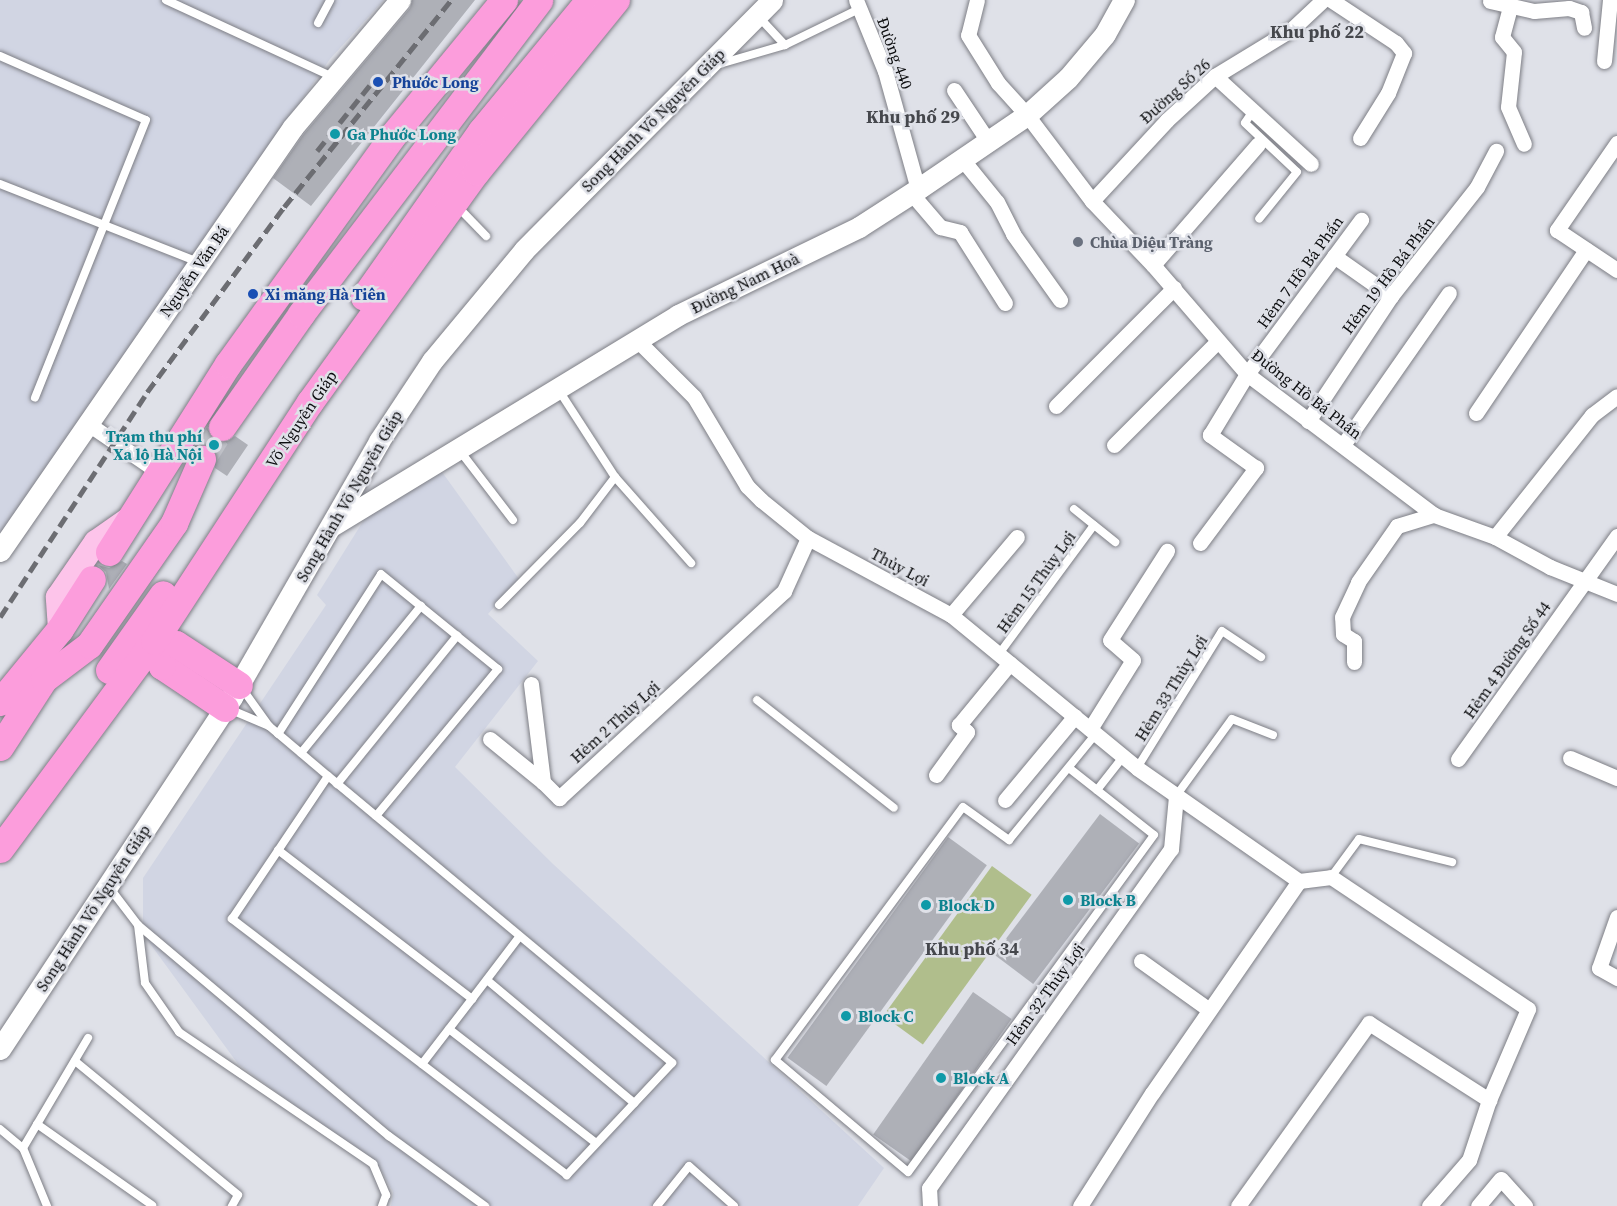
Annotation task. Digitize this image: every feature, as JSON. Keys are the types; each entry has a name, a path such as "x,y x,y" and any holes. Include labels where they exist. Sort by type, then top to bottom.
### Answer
{"highway":[{"path":"109,552 228,364 393,135 504,0"},
{"path":"222,427 301,314 539,0"},
{"name":"Võ Nguyên Giáp","path":"0,849 35,787 118,658 401,243 481,131 589,0"},
{"name":"Võ Nguyên Giáp","path":"0,823 35,787 154,641 310,402 454,202 616,0"},
{"path":"228,364 301,314"},
{"path":"0,716 37,690 89,645 174,523 202,459"},
{"path":"0,702 60,629 92,579"},
{"path":"158,602 154,641 162,666 225,708"},
{"path":"0,747 37,690 60,629"},
{"path":"118,658 154,641 176,644 239,685"}],"main road":[{"name":"Nguyễn Văn Bá","path":"0,551 199,263 333,77 400,0"},
{"name":"Đường Nam Hoà","path":"330,526 457,447 639,341 678,315 859,227 914,191 1027,115 1076,69 1105,34 1125,0"},
{"name":"Song Hành Võ Nguyên Giáp","path":"0,1049 225,708 405,401 461,323 524,250 765,7"},
{"path":"60,629 58,597 96,542 131,518"}],"street":[{"name":"Đường Hồ Bá Phấn","path":"976,0 968,35 998,83 1027,115 1092,201 1174,288 1247,374 1434,515 1495,537 1550,567 1617,594"},
{"name":"Đường Số 26","path":"1092,201 1167,120 1215,76 1292,29 1323,0"},
{"path":"1331,0 1396,43 1404,53 1388,93 1360,138"},
{"path":"1490,0 1510,7 1534,11 1569,8 1581,12 1584,28"},
{"path":"1604,61 1610,0"},
{"name":"Đường 440","path":"858,4 885,71 914,191"},
{"path":"1510,7 1502,37 1514,52 1508,107 1524,144"},
{"path":"1215,76 1311,164"},
{"path":"954,90 988,141"},
{"path":"1617,143 1557,230 1617,270"},
{"path":"1153,265 1258,144"},
{"name":"Hẻm 19 Hồ Bá Phấn","path":"1308,421 1392,296 1477,187 1496,151"},
{"path":"962,159 997,202 1013,234 1060,300"},
{"path":"914,191 940,227 960,232 1005,303"},
{"name":"Hẻm 7 Hồ Bá Phấn","path":"1200,543 1256,468 1210,435 1247,374 1361,220"},
{"path":"1476,413 1586,250"},
{"path":"1334,256 1392,296"},
{"path":"1056,406 1174,288"},
{"path":"1343,445 1449,293"},
{"name":"Thủy Lợi","path":"639,341 699,405 747,486 808,538 951,615 1137,768 1299,881"},
{"path":"1114,445 1218,341"},
{"path":"1495,537 1592,415 1617,396"},
{"path":"87,423 160,472"},
{"path":"1354,662 1354,641 1343,634 1342,617 1358,582 1397,526 1434,515"},
{"name":"Hẻm 4 Đường Số 44","path":"1458,759 1617,536"},
{"path":"951,615 1017,537"},
{"name":"Hẻm 2 Thủy Lợi","path":"543,782 559,798 784,591 808,538"},
{"path":"1093,732 1133,660 1110,640 1167,550"},
{"path":"936,775 967,732 959,725 1005,659"},
{"path":"531,684 543,782"},
{"path":"1005,800 1075,716"},
{"path":"490,739 543,782"},
{"path":"1570,759 1617,778"},
{"name":"Hẻm 32 Thủy Lợi","path":"930,1206 929,1188 1171,849 1176,796"},
{"path":"1080,1206 1208,1009 1299,881 1331,877 1528,1009 1489,1100 1469,1160 1429,1206"},
{"path":"1617,917 1599,968 1617,978"},
{"path":"1141,961 1208,1009"},
{"path":"1238,1206 1370,1023 1489,1100"},
{"path":"1478,1206 1501,1179 1525,1206"}],"lane":[{"path":"166,0 333,77"},
{"path":"318,23 330,0"},
{"path":"705,68 784,45 858,4"},
{"path":"765,7 784,45"},
{"path":"0,56 146,120 106,226 35,398"},
{"path":"1252,111 1245,123 1297,171 1259,219"},
{"path":"0,184 199,263"},
{"path":"454,202 486,236"},
{"path":"557,388 615,477 691,563"},
{"path":"457,447 513,520"},
{"path":"499,604 580,523 615,477"},
{"name":"Hẻm 15 Thủy Lợi","path":"1074,509 1115,542"},
{"name":"Hẻm 15 Thủy Lợi","path":"1005,659 1094,525"},
{"path":"278,734 381,574 498,669 376,816"},
{"path":"301,753 421,606"},
{"name":"Hẻm 33 Thủy Lợi","path":"1137,768 1222,631 1261,657"},
{"path":"337,784 457,636"},
{"path":"239,685 269,726 278,734 672,1063 567,1174 232,919 328,776"},
{"path":"758,700 894,808"},
{"path":"225,708 269,726"},
{"path":"1176,796 1232,719 1273,735"},
{"path":"1069,768 1154,835 908,1172 775,1060 963,807 1009,840 1069,768 1093,732"},
{"path":"1097,790 1124,757"},
{"path":"1331,877 1359,839 1452,862"},
{"path":"278,850 472,999"},
{"path":"108,886 138,925 389,1136 485,1206"},
{"path":"138,925 145,983 179,1032 373,1164 386,1195 382,1206"},
{"path":"422,1064 519,937"},
{"path":"487,980 634,1103"},
{"path":"449,1029 596,1143"},
{"path":"23,1148 88,1038"},
{"path":"75,1061 238,1195 232,1206"},
{"path":"37,1124 152,1205"},
{"path":"0,1129 23,1148 47,1206"},
{"path":"657,1206 689,1166 734,1206"}],"shaded area":[{"path":"0,0 384,0 330,59 0,534"},
{"path":"437,465 519,579 488,614 538,661 455,767 553,864 884,1168 858,1206 391,1206 393,1192 380,1168 238,1064 143,934 143,878 326,605 317,595 372,507"}],"green space":[{"path":"992,866 1032,895 923,1044 883,1016"}],"building":[{"name":"Ga Phước Long","path":"412,0 475,0 311,206 273,178 303,135 410,8"},
{"path":"207,427 213,440 228,441 235,436 248,445 227,476 215,468 214,449 208,444 195,445"},
{"path":"122,561 127,564 109,589 106,572 98,565 109,568"},
{"name":"Block B","path":"1100,814 1139,843 1033,984 994,955"},
{"path":"948,837 987,865 826,1086 788,1058"},
{"name":"Block A","path":"973,992 1012,1019 912,1161 873,1135"}],"tunnel":[{"path":"202,459 222,427"}],"railway":[{"path":"0,617 147,392 284,207 451,0"},
{"path":"317,151 373,81"}],"place":[{"name":"Phước Long","path":"378,82"},
{"name":"Ga Phước Long","path":"335,134"},
{"name":"Chùa Diệu Tràng","path":"1078,242"},
{"name":"Xi măng Hà Tiên","path":"253,294"},
{"name":"Trạm thu phí Xa lộ Hà Nội","path":"214,445"},
{"name":"Block B","path":"1068,900"},
{"name":"Block D","path":"926,905"},
{"name":"Block C","path":"846,1016"},
{"name":"Block A","path":"941,1078"}],"district":[{"name":"Khu phố 22","path":"1317,32"},
{"name":"Khu phố 29","path":"913,117"},
{"name":"Khu phố 34","path":"972,949"}]}
